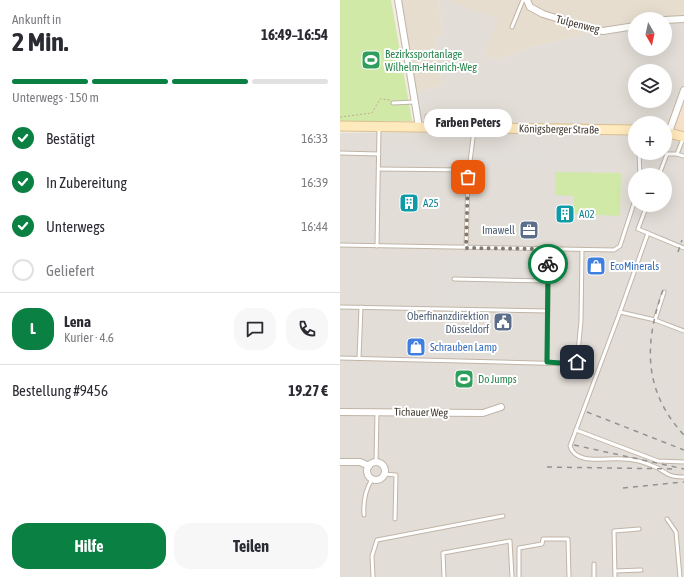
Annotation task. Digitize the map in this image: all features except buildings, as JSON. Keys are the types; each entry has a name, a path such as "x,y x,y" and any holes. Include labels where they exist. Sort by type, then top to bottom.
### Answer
{"main road":[{"name":"Königsberger Straße","path":"340,126 628,130"},
{"path":"672,133 684,137"}],"street":[{"path":"398,0 415,102 423,127"},
{"name":"Tulpenweg","path":"527,0 530,7 542,14 588,28 603,30 628,27"},
{"path":"672,20 684,19"},
{"path":"672,120 684,90"},
{"name":"Tichauer Weg","path":"340,412 483,413 501,407"},
{"path":"340,462 360,462 368,466"},
{"path":"376,462 384,467 384,474 380,479 372,479 367,473 368,466 376,462"}],"lane":[{"path":"512,27 523,0"},
{"path":"393,103 415,102"},
{"path":"377,246 379,169 378,127"},
{"path":"466,248 469,170 474,128"},
{"path":"677,154 684,137"},
{"path":"340,153 379,154"},
{"path":"662,168 667,154 677,154 683,156"},
{"path":"379,169 469,170"},
{"path":"340,245 614,250 618,248 631,212"},
{"path":"644,212 638,229 684,248"},
{"path":"648,233 570,446 572,452 591,459 624,459 654,466 670,476 684,477"},
{"path":"547,362 549,249"},
{"path":"340,358 547,362 574,364 577,362 581,315 582,250"},
{"path":"454,279 548,281"},
{"path":"655,320 664,292"},
{"path":"340,308 361,307 548,311"},
{"path":"359,358 361,307"},
{"path":"620,312 655,320 684,330"},
{"path":"376,462 377,412"},
{"path":"576,430 658,461 684,462"},
{"path":"384,474 396,475 395,518"},
{"path":"364,515 363,507 372,479"},
{"path":"373,577 372,556 377,540 503,516"},
{"path":"667,518 676,532 680,577"},
{"path":"615,577 614,531 639,529"},
{"path":"519,577 519,548 542,544 544,539 568,539 569,577"},
{"path":"444,577 443,553 510,541 512,577"},
{"path":"594,564 594,577"},
{"path":"615,571 641,570"}],"path":[{"path":"340,117 372,113 380,99 388,99 393,103"}],"shaded area":[{"path":"400,0 439,0 442,35 434,37 442,86 415,91"},
{"path":"439,0 448,0 498,19 484,55 497,59 531,47 600,31 628,27 628,56 672,56 672,20 684,20 684,93 673,121 675,131 684,134 684,577 340,577 340,133 422,132 415,91 442,86 434,37 442,35"},
{"path":"448,0 684,0 684,20 672,20 672,12 628,12 628,27 600,31 531,47 497,59 484,55"},
{"path":"684,93 684,134 674,131 673,121"},
{"path":"478,147 546,147 545,166 478,166"},
{"path":"382,151 464,153 464,176 381,175"},
{"path":"444,256 541,258 540,305 443,303"}],"green space":[{"name":"Bezirkssportanlage Wilhelm-Heinrich-Weg","path":"340,0 391,0 412,121 340,121"},
{"path":"555,172 621,173 620,216 574,214 574,196 555,195"}],"railway":[{"path":"678,252 682,240"},
{"path":"663,290 652,329 650,348 651,366 654,384 661,401 671,418 684,435"},
{"path":"587,412 684,450"},
{"path":"574,445 684,469"},
{"path":"547,467 677,469"},
{"path":"623,488 684,482"}],"way so far":[{"path":"468,177 466,248 549,249 548,264"}],"place":[{"name":"Bezirkssportanlage Wilhelm-Heinrich-Weg","path":"371,60"},
{"name":"Farben Peters","path":"468,177"},
{"name":"A25","path":"409,203"},
{"name":"A02","path":"565,214"},
{"name":"Imawell","path":"529,230"},
{"name":"EcoMinerals","path":"596,266"},
{"name":"Oberfinanzdirektion Düsseldorf","path":"503,322"},
{"name":"Schrauben Lamp","path":"416,347"},
{"name":"Do Jumps","path":"464,379"}],"route":[{"path":"548,264 547,362 574,364 577,362"}]}
